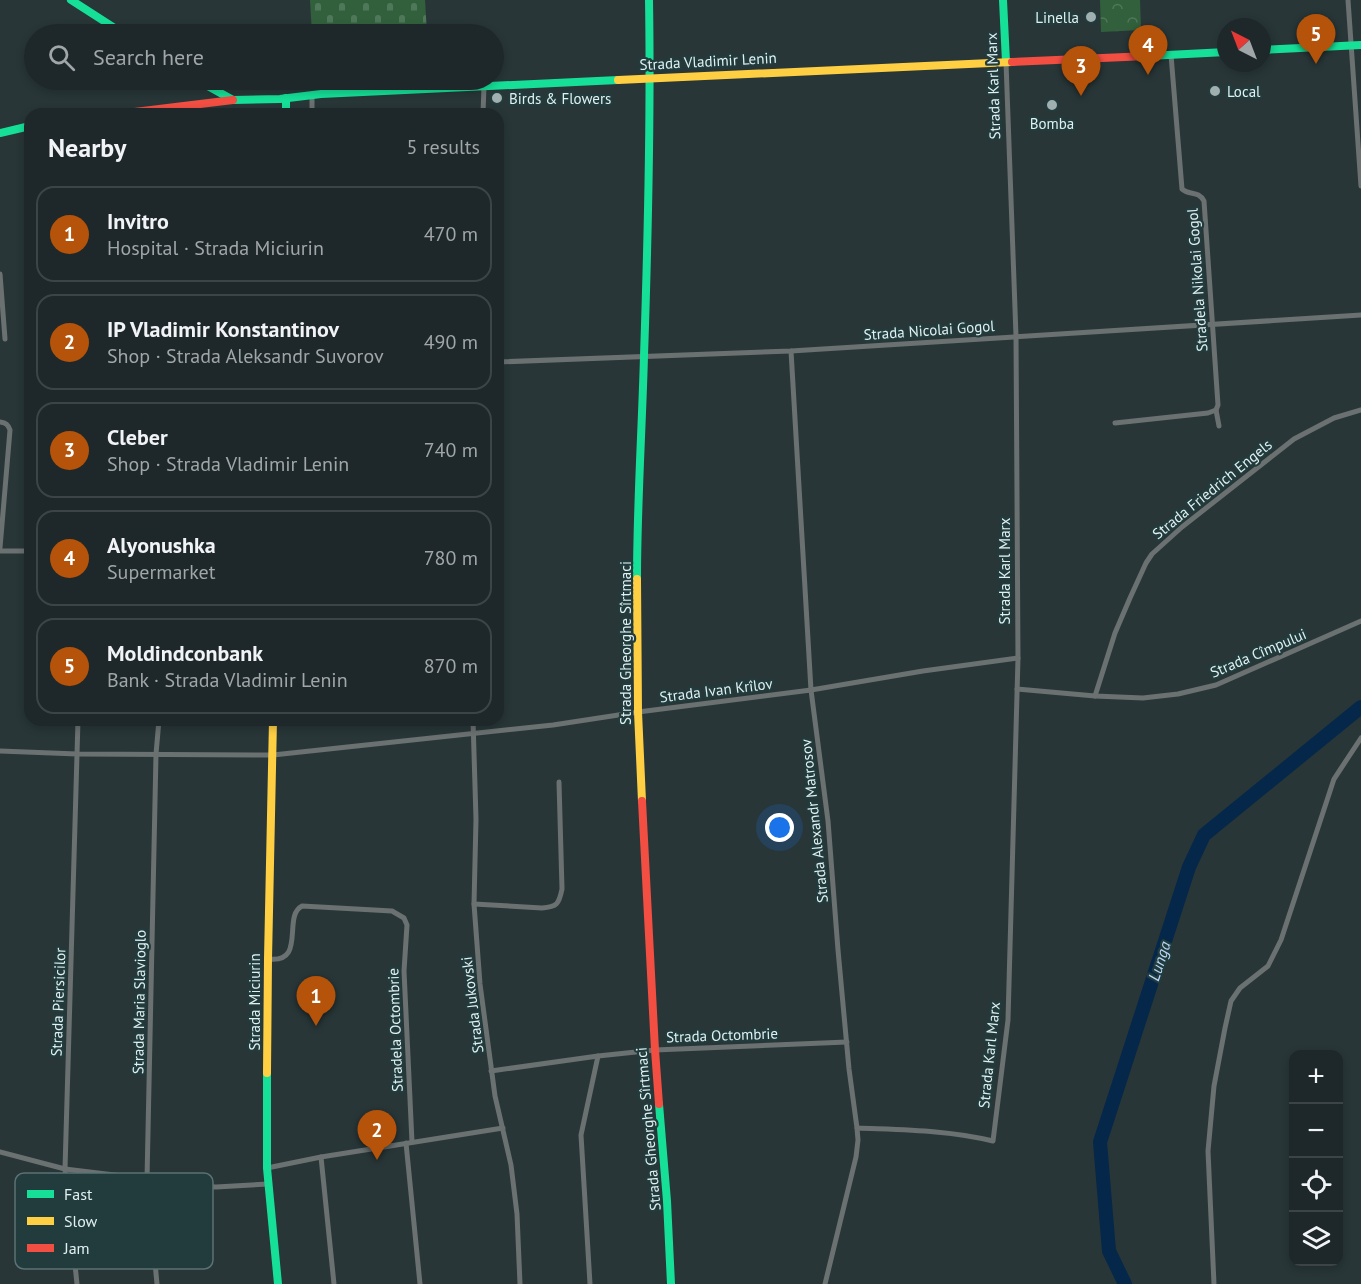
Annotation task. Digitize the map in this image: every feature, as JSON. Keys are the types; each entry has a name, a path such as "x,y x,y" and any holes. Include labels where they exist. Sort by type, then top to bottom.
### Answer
{"main road":[{"path":"71,0 108,24"},
{"name":"Strada Gheorghe Sîrtmaci","path":"649,0 650,78 644,356 637,518 638,712 655,1050 671,1284"},
{"name":"Strada Karl Marx","path":"1003,0 1006,62"},
{"path":"1271,50 1361,45"},
{"name":"Strada Vladimir Lenin","path":"504,85 1217,52"},
{"path":"216,90 233,100"},
{"name":"Strada Vladimir Lenin","path":"167,108 233,100 408,90"},
{"path":"286,98 286,108"},
{"path":"0,133 24,127"},
{"name":"Strada Miciurin","path":"273,726 268,959 267,1168 278,1284"}],"street":[{"path":"1348,0 1361,186"},
{"name":"Stradela Nikolai Gogol","path":"1171,55 1182,189 1198,194 1204,201 1218,405 1216,410 1219,426"},
{"name":"Strada Karl Marx","path":"857,1128 939,1132 993,1141 1008,1020 1018,658 1016,336 1006,62"},
{"path":"483,108 484,90"},
{"path":"312,95 312,108"},
{"path":"0,274 5,339"},
{"name":"Strada Nicolai Gogol","path":"504,362 791,351 1361,315"},
{"name":"Strada Alexandr Matrosov","path":"791,351 811,690 828,821 838,950 858,1140 856,1157 825,1284"},
{"path":"1115,423 1208,414 1216,410"},
{"name":"Strada Friedrich Engels","path":"1095,696 1115,633 1152,554 1182,527 1294,439 1334,418 1361,410"},
{"path":"0,422 8,425 10,430 0,549 24,551"},
{"name":"Strada Cîmpului","path":"1017,689 1143,698 1178,694 1216,685 1361,621"},
{"name":"Strada Ivan Krîlov","path":"0,751 77,754 273,755 553,724 811,690 1018,658"},
{"name":"Strada Piersicilor","path":"65,1173 78,726"},
{"name":"Strada Maria Slavioglo","path":"147,1173 158,726"},
{"name":"Strada Jukovski","path":"473,726 476,819 474,904 480,984 495,1096 511,1165 517,1214 520,1284"},
{"path":"1215,1284 1208,1151 1214,1086 1231,1001 1240,988 1268,966 1281,940 1334,779 1361,738"},
{"path":"474,904 542,908 556,905 560,900 562,889 559,782"},
{"name":"Stradela Octombrie","path":"268,959 283,958 289,951 295,913 302,906 392,911 404,918 407,925 404,971 409,1142 420,1284"},
{"name":"Strada Octombrie","path":"491,1071 655,1050 847,1042"},
{"path":"590,1284 581,1135 598,1056"},
{"path":"267,1168 409,1142 503,1128"},
{"path":"0,1152 65,1169 98,1173"},
{"path":"321,1157 334,1284"},
{"path":"213,1187 268,1184"},
{"name":"Strada Piersicilor","path":"75,1269 77,1284"},
{"name":"Strada Maria Slavioglo","path":"156,1269 157,1284"}],"green space":[{"path":"310,0 425,0 426,24 311,24"},
{"path":"1100,0 1140,0 1141,30 1101,32"}],"waterway":[{"name":"Lunga","path":"1125,1284 1109,1251 1100,1142 1189,867 1204,835 1361,707"}],"traffic: fast":[{"path":"71,0 108,24"},
{"path":"637,579 648,222 649,0"},
{"path":"1003,0 1006,62"},
{"path":"1271,50 1361,45"},
{"path":"1148,56 1217,52"},
{"path":"504,85 618,80"},
{"path":"215,90 233,100 406,90"},
{"path":"286,98 286,108"},
{"path":"0,133 24,127"},
{"path":"267,1073 267,1168 278,1284"},
{"path":"659,1104 671,1284"}],"traffic: slow":[{"path":"618,80 1012,62"},
{"path":"637,579 638,712 642,801"},
{"path":"267,1073 273,726"}],"traffic: jam":[{"path":"1012,62 1148,56"},
{"path":"167,108 233,100"},
{"path":"642,801 659,1104"}],"place":[{"name":"Linella","path":"1091,17"},
{"name":"Moldindconbank","path":"1316,64"},
{"name":"Alyonushka","path":"1148,75"},
{"name":"Local","path":"1215,91"},
{"name":"Cleber","path":"1081,96"},
{"name":"Birds & Flowers","path":"497,98"},
{"name":"Bomba","path":"1052,105"},
{"name":"Invitro","path":"316,1026"},
{"name":"IP Vladimir Konstantinov","path":"377,1160"}]}
